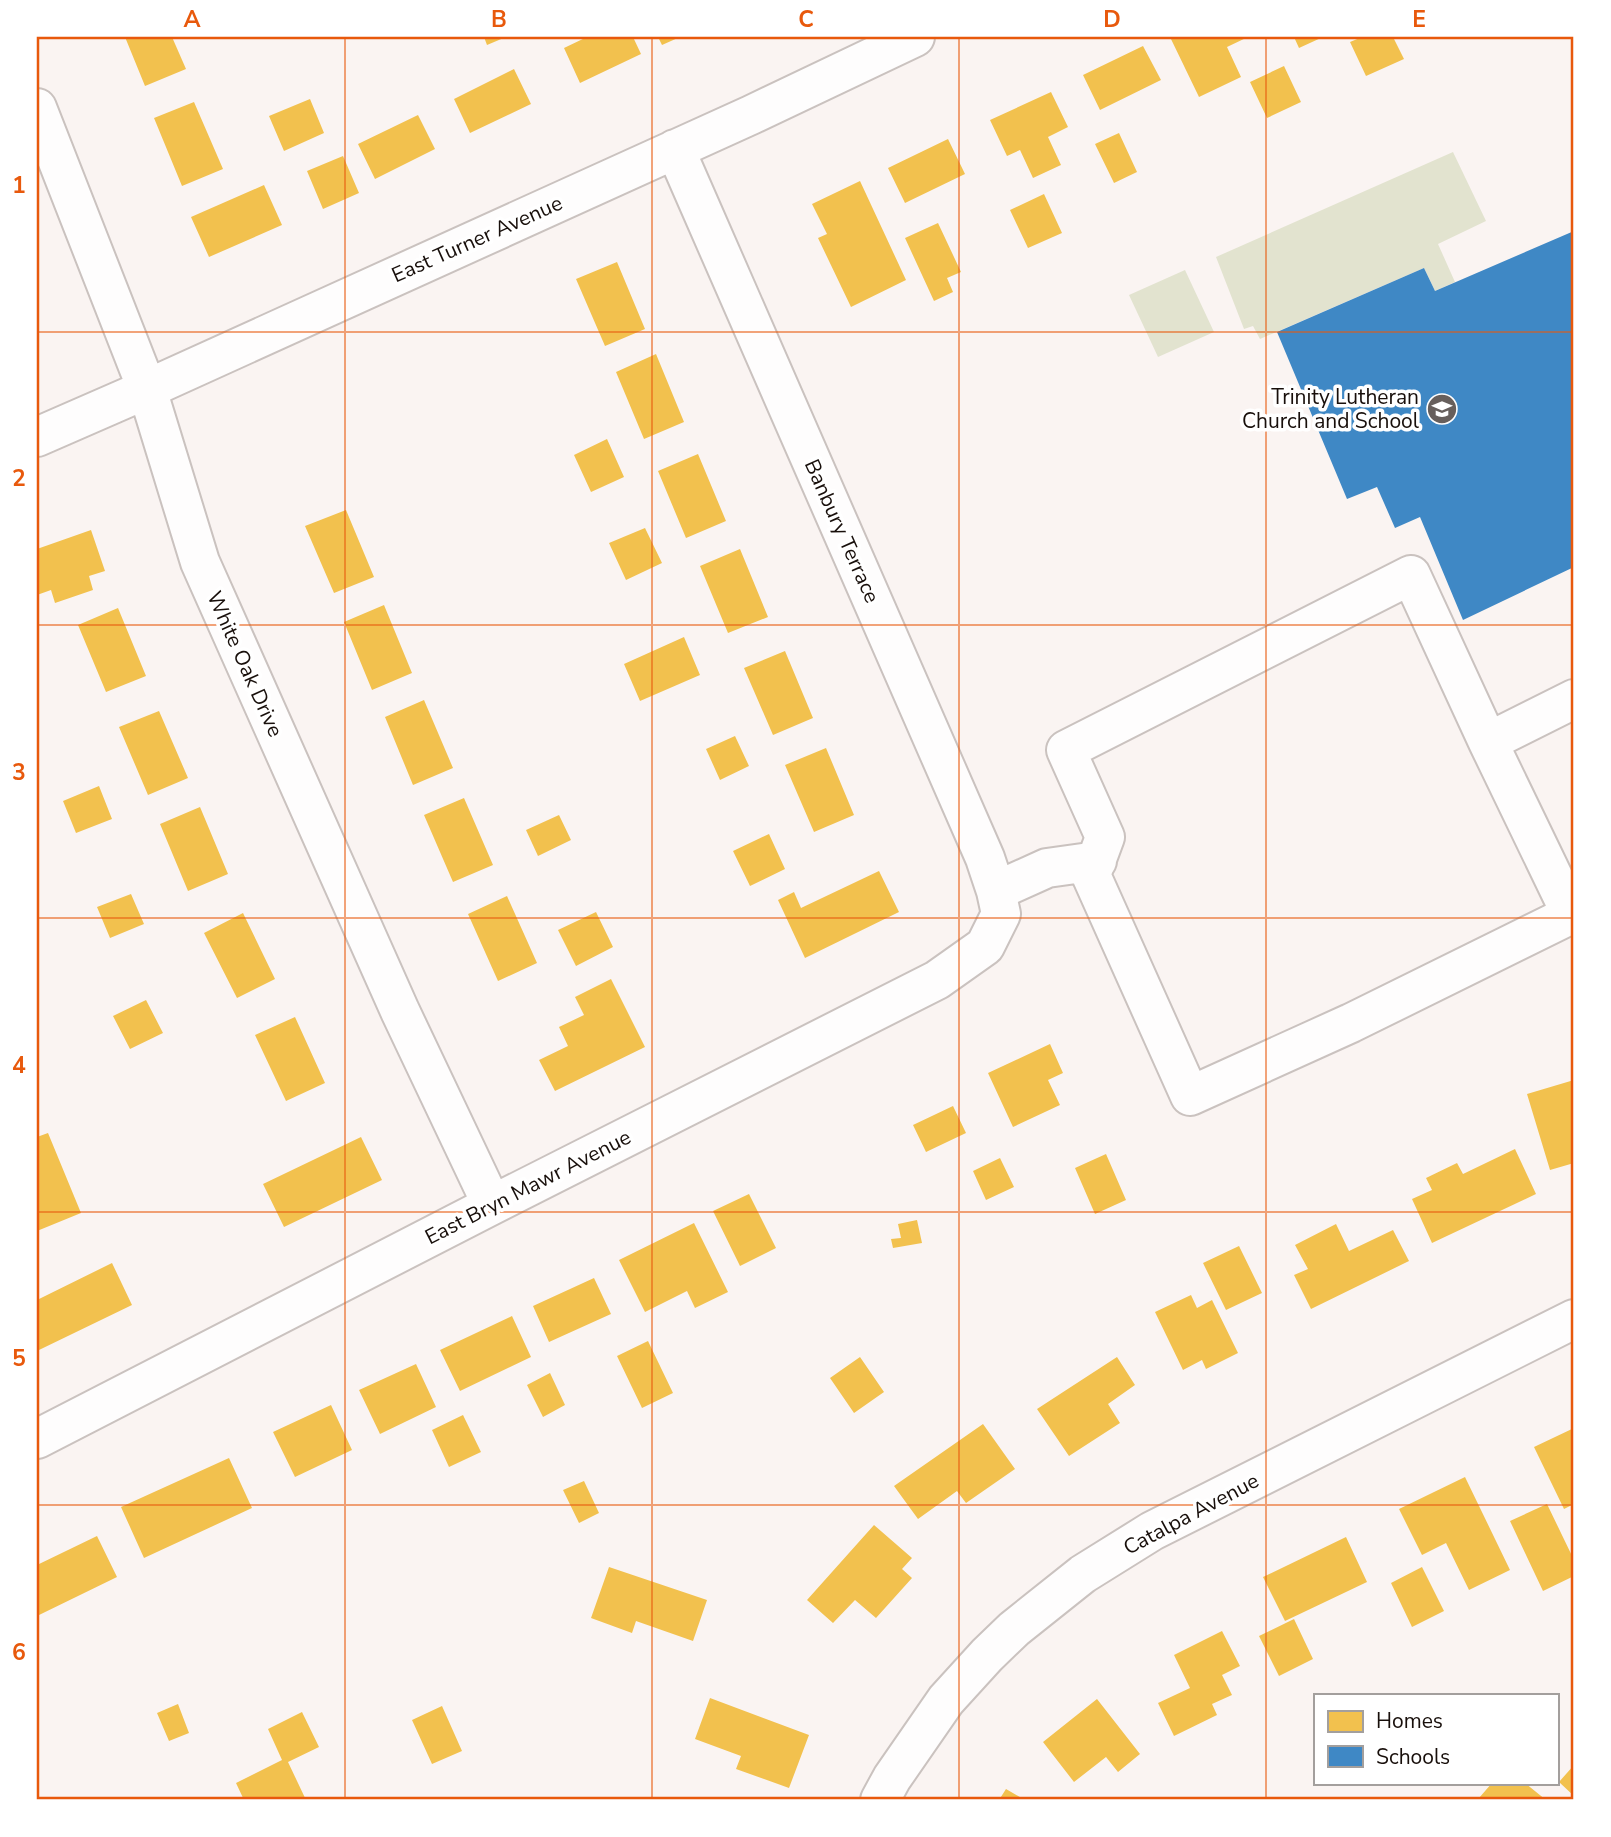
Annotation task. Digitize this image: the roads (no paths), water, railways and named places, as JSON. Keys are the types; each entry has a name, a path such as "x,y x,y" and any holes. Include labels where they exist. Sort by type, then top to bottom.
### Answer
{"street":[{"name":"East Turner Avenue","path":"37,437 675,149 915,37"},
{"name":"White Oak Drive","path":"37,108 147,389 200,562 400,1011 492,1205"},
{"name":"Banbury Terrace","path":"675,149 985,858 998,902"},
{"path":"1411,575 1488,742 1573,914 1351,1023 1190,1096 1091,875 1097,861 1105,837 1066,750 1411,575"},
{"path":"1488,742 1574,699"},
{"path":"998,902 1047,868 1097,861"},
{"name":"East Bryn Mawr Avenue","path":"37,1439 937,979 985,946 998,902"},
{"name":"Catalpa Avenue","path":"880,1800 892,1778 946,1700 1014,1629 1083,1574 1152,1531 1574,1319"}],"place":[{"name":"Trinity Lutheran Church and School","path":"1442,409"}]}
